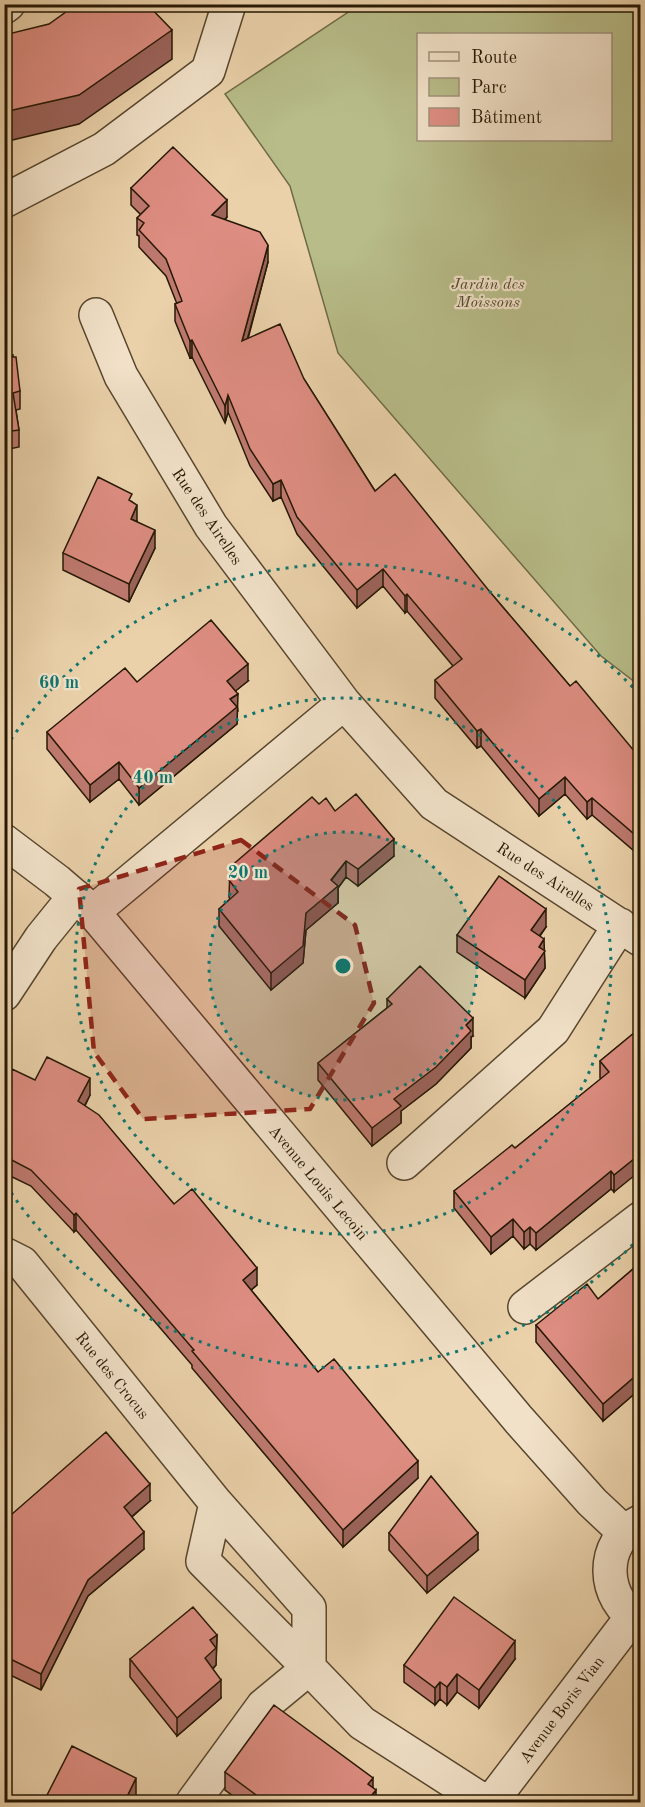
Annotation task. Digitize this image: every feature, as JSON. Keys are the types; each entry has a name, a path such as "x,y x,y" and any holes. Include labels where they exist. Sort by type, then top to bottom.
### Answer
{"street":[{"path":"4,201 104,149 208,71 229,4"},
{"name":"Rue des Airelles","path":"96,315 121,376 211,526 344,703 434,804 630,932 553,1030 404,1163"},
{"path":"4,994 41,938 344,703"},
{"name":"Avenue Louis Lecoin","path":"4,841 84,904 504,1402 592,1502 633,1527"},
{"path":"525,1307 640,1219"},
{"name":"Rue des Crocus","path":"4,1254 22,1263 216,1503 309,1608 309,1668"},
{"path":"216,1503 202,1561 362,1723 485,1803"},
{"path":"633,1527 618,1541 611,1558 610,1581 618,1601 636,1619"},
{"name":"Avenue Boris Vian","path":"491,1803 636,1619"},
{"path":"193,1803 263,1706 309,1668"}],"highlighted area":[{"path":"241,840 355,925 374,1003 310,1109 143,1119 94,1052 79,889"}],"green space":[{"name":"Jardin des Moissons","path":"359,5 640,5 640,686 601,656 338,353 290,186 225,94"}],"building":[{"path":"77,4 147,4 172,30 79,95 4,112 4,35 49,24"},
{"path":"173,147 227,200 212,215 260,232 268,245 242,341 280,324 304,379 375,491 395,474 490,592 570,686 576,681 640,758 640,839 592,798 587,802 565,777 539,799 481,729 477,731 435,680 462,659 383,569 357,590 297,517 281,480 273,484 250,449 228,395 225,406 192,340 190,341 175,304 182,301 166,259 139,230 144,223 137,218 149,206 131,188"},
{"path":"13,355 16,357 20,391 13,393 19,430 4,432 4,357"},
{"path":"98,477 132,494 129,500 137,505 131,519 155,530 129,584 63,553"},
{"path":"211,620 248,664 227,681 238,694 230,699 237,707 139,788 119,762 90,785 47,732 125,668 137,682"},
{"path":"356,794 394,839 358,869 346,861 331,880 338,886 306,913 303,946 271,973 219,909 238,892 229,880 235,874 230,867 312,797 319,804 326,798 335,811"},
{"path":"499,876 546,909 531,930 544,939 539,947 545,951 525,980 457,935"},
{"path":"420,966 473,1018 466,1025 471,1031 436,1067 394,1099 401,1106 372,1128 318,1063 392,1004 387,999"},
{"path":"640,1028 640,1154 614,1175 611,1171 536,1233 530,1227 524,1232 513,1219 491,1237 454,1191 512,1145 515,1148 609,1072 600,1061"},
{"path":"47,1057 90,1078 78,1101 99,1115 174,1204 192,1189 257,1268 243,1280 318,1372 334,1359 418,1461 343,1530 192,1351 194,1350 76,1213 74,1215 31,1170 4,1156 4,1084 12,1069 35,1080"},
{"path":"640,1263 640,1372 603,1404 536,1325 587,1284 598,1299"},
{"path":"106,1432 150,1484 124,1507 144,1532 88,1580 41,1674 4,1656 4,1521"},
{"path":"431,1476 478,1533 427,1576 389,1533"},
{"path":"454,1597 515,1641 479,1690 457,1674 447,1687 440,1682 435,1688 404,1665"},
{"path":"193,1607 217,1635 210,1640 216,1648 205,1658 221,1680 177,1718 130,1659"},
{"path":"274,1705 373,1778 368,1784 376,1790 367,1803 267,1803 225,1772"},
{"path":"72,1746 136,1778 124,1803 43,1803"}]}
